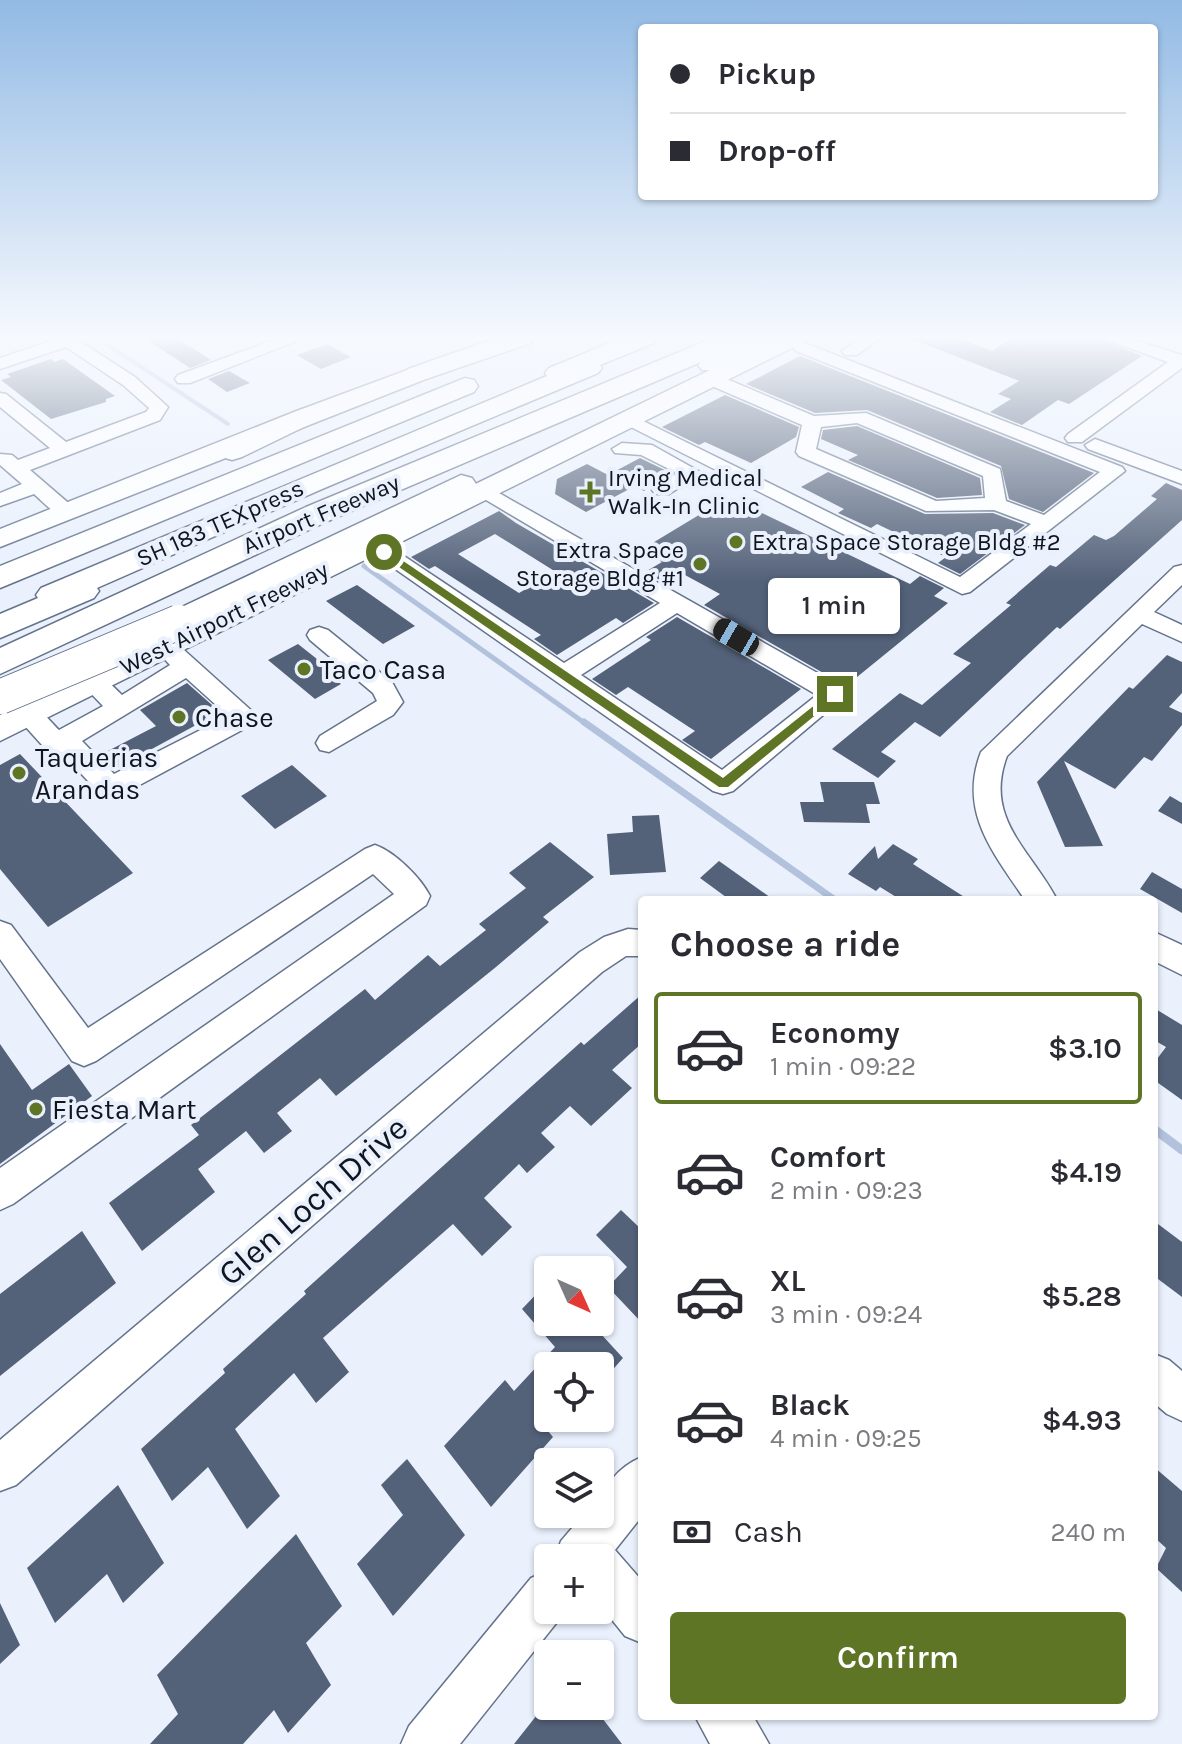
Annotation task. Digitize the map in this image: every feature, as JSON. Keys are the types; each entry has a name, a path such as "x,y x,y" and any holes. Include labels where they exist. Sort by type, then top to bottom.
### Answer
{"highway":[{"path":"0,552 199,467 297,419"},
{"path":"0,578 381,419"},
{"path":"0,602 414,419"},
{"name":"SH 183 TEXpress","path":"0,611 335,464 445,419"},
{"name":"SH 183 TEXpress","path":"0,621 311,483 466,419"},
{"path":"0,627 487,419"},
{"name":"Airport Freeway","path":"0,662 304,520 543,419"},
{"path":"9,703 85,649 563,419"},
{"path":"9,703 172,634 595,419"}],"main road":[{"path":"0,539 296,419"},
{"name":"West Airport Freeway","path":"0,729 9,703 93,682 172,634 372,545 499,484 598,448 626,420"}],"street":[{"path":"26,419 64,450"},
{"path":"8,462 64,450 144,419"},
{"path":"806,419 812,422 837,419"},
{"path":"865,419 993,473 996,504"},
{"path":"626,420 962,587 1115,471 986,419"},
{"path":"1027,419 1182,478"},
{"path":"1075,438 1100,419"},
{"path":"812,422 806,452 933,507 996,504 1047,523"},
{"path":"598,448 645,449 692,473 662,490"},
{"path":"8,462 66,511"},
{"path":"372,545 723,784 835,694 676,603 499,484"},
{"path":"0,500 36,486"},
{"path":"1039,896 1002,840 988,810 985,780 995,752 1013,731 1182,572"},
{"path":"565,674 676,603"},
{"path":"1138,613 1182,634"},
{"path":"323,629 383,688 390,702 384,709 325,739"},
{"path":"9,703 51,738 62,741 88,760 111,788 233,724 240,712 187,666 172,634"},
{"path":"62,741 187,666"},
{"path":"93,682 120,708"},
{"path":"0,934 84,1050 375,857 415,896 0,1191"},
{"name":"Glen Loch Drive","path":"0,1469 591,962 612,946 636,942"},
{"path":"1158,947 1182,961"},
{"path":"1158,1378 1182,1399"},
{"path":"599,1544 638,1486"},
{"path":"614,1587 638,1614"},
{"path":"427,1744 534,1612"},
{"path":"723,1720 743,1744"}],"building":[{"path":"677,419 781,419 799,427 796,437 751,463 705,442 699,445 662,427"},
{"path":"889,419 959,419 1094,473 1043,512 1009,499 1001,466"},
{"path":"1008,419 1030,419 1022,425"},
{"path":"857,426 980,478 982,495 937,498 848,460 858,455 821,439 823,430"},
{"path":"640,458 671,473 644,491 635,486 586,512 555,494 557,479 587,464 608,475"},
{"path":"828,472 925,514 993,513 1025,525 960,574 938,563 946,557 877,524 871,528 838,513 844,509 801,487"},
{"path":"1166,483 1182,490 1182,520 1060,629 1057,627 940,737 915,722 881,752 896,761 878,778 832,749 900,693 922,705 971,663 953,654 1011,605 1006,603 1050,565 1056,567 1094,535 1106,540 1114,536 1157,499 1151,496"},
{"path":"722,501 732,506 739,502 910,584 920,576 944,588 934,596 948,603 846,686 704,605 720,594 685,575 669,585 645,572 662,562 641,550"},
{"path":"499,511 654,603 623,623 616,618 557,655 534,639 541,635 435,566 429,569 411,557","holes":["495,534 556,572 519,593 458,554"]},
{"path":"357,585 415,626 383,644 326,601"},
{"path":"677,617 801,689 711,759 682,740 695,731 628,687 616,695 592,679 651,640 646,637"},
{"name":"Taco Casa","path":"298,644 341,678 336,680 341,684 315,699 268,660"},
{"path":"1167,655 1182,662 1182,693 1169,707 1182,713 1182,725 1152,761 1144,757 1115,789 1064,761 1103,846 1065,847 1037,782 1129,687 1133,689"},
{"name":"Chase","path":"187,683 220,712 117,768 104,753 156,726 140,710"},
{"path":"20,754 133,873 48,927 0,869 0,765"},
{"path":"292,765 327,796 275,829 241,796"},
{"path":"820,782 874,782 880,804 866,804 870,823 804,822 800,802 824,802"},
{"path":"1170,796 1182,803 1182,824 1158,811"},
{"path":"659,815 666,872 610,875 607,834 633,832 632,816"},
{"path":"550,842 594,877 543,917 549,922 496,967 336,1096 320,1078 277,1113 292,1131 264,1153 246,1131 198,1169 215,1192 142,1251 109,1203 199,1135 191,1125 365,989 375,1000 428,955 440,966 486,930 479,924 526,888 509,873"},
{"path":"893,844 918,859 913,864 963,896 895,896 880,887 876,891 848,874 875,846 878,859"},
{"path":"719,861 768,896 725,896 700,878"},
{"path":"1152,872 1182,889 1182,913 1158,899 1158,896 1140,889"},
{"path":"638,998 638,1047 612,1070 632,1088 591,1126 570,1106 541,1133 555,1147 527,1173 519,1164 484,1198 512,1227 482,1256 453,1224 323,1338 349,1372 316,1403 294,1373 235,1429 280,1496 247,1529 208,1467 172,1501 141,1449 225,1373 223,1369 306,1294 304,1291 581,1042 584,1045"},
{"path":"1158,1010 1182,1025 1182,1100 1158,1083 1158,1058 1166,1047 1158,1042"},
{"name":"Fiesta Mart","path":"0,1044 32,1090 69,1064 92,1096 0,1164"},
{"path":"621,1210 638,1226 638,1319 614,1293 614,1281 627,1267 596,1235"},
{"path":"1158,1224 1182,1242 1182,1297 1158,1279"},
{"path":"82,1231 116,1283 0,1376 0,1294"},
{"path":"534,1297 534,1323 522,1309"},
{"path":"545,1336 603,1336 623,1358 614,1368 614,1352 550,1352 555,1347"},
{"path":"534,1370 534,1432 549,1432 553,1437 543,1448 534,1448 534,1458 491,1507 444,1446 505,1380 514,1391"},
{"path":"407,1459 465,1535 393,1616 357,1564 403,1515 381,1485"},
{"path":"1158,1470 1182,1491 1182,1592 1158,1570 1166,1548 1158,1541"},
{"path":"118,1485 164,1563 123,1603 107,1574 55,1623 27,1568"},
{"path":"296,1534 342,1606 306,1643 331,1685 288,1733 274,1710 243,1744 150,1744 178,1714 157,1675"},
{"path":"0,1603 20,1645 0,1664"},
{"path":"534,1719 604,1720 622,1744 514,1744"}],"waterway":[{"path":"221,419 228,424"},
{"path":"364,566 586,724"},
{"path":"584,722 829,896"},
{"path":"1158,1132 1182,1150"}],"place":[{"name":"Irving Medical Walk-In Clinic","path":"590,492"},
{"name":"Extra Space Storage Bldg #2","path":"736,542"},
{"name":"Extra Space Storage Bldg #1","path":"700,564"},
{"name":"Taco Casa","path":"304,669"},
{"name":"Chase","path":"179,717"},
{"name":"Taquerias Arandas","path":"19,773"},
{"name":"Fiesta Mart","path":"36,1109"}],"route":[{"path":"384,552 723,784 835,694"}]}
